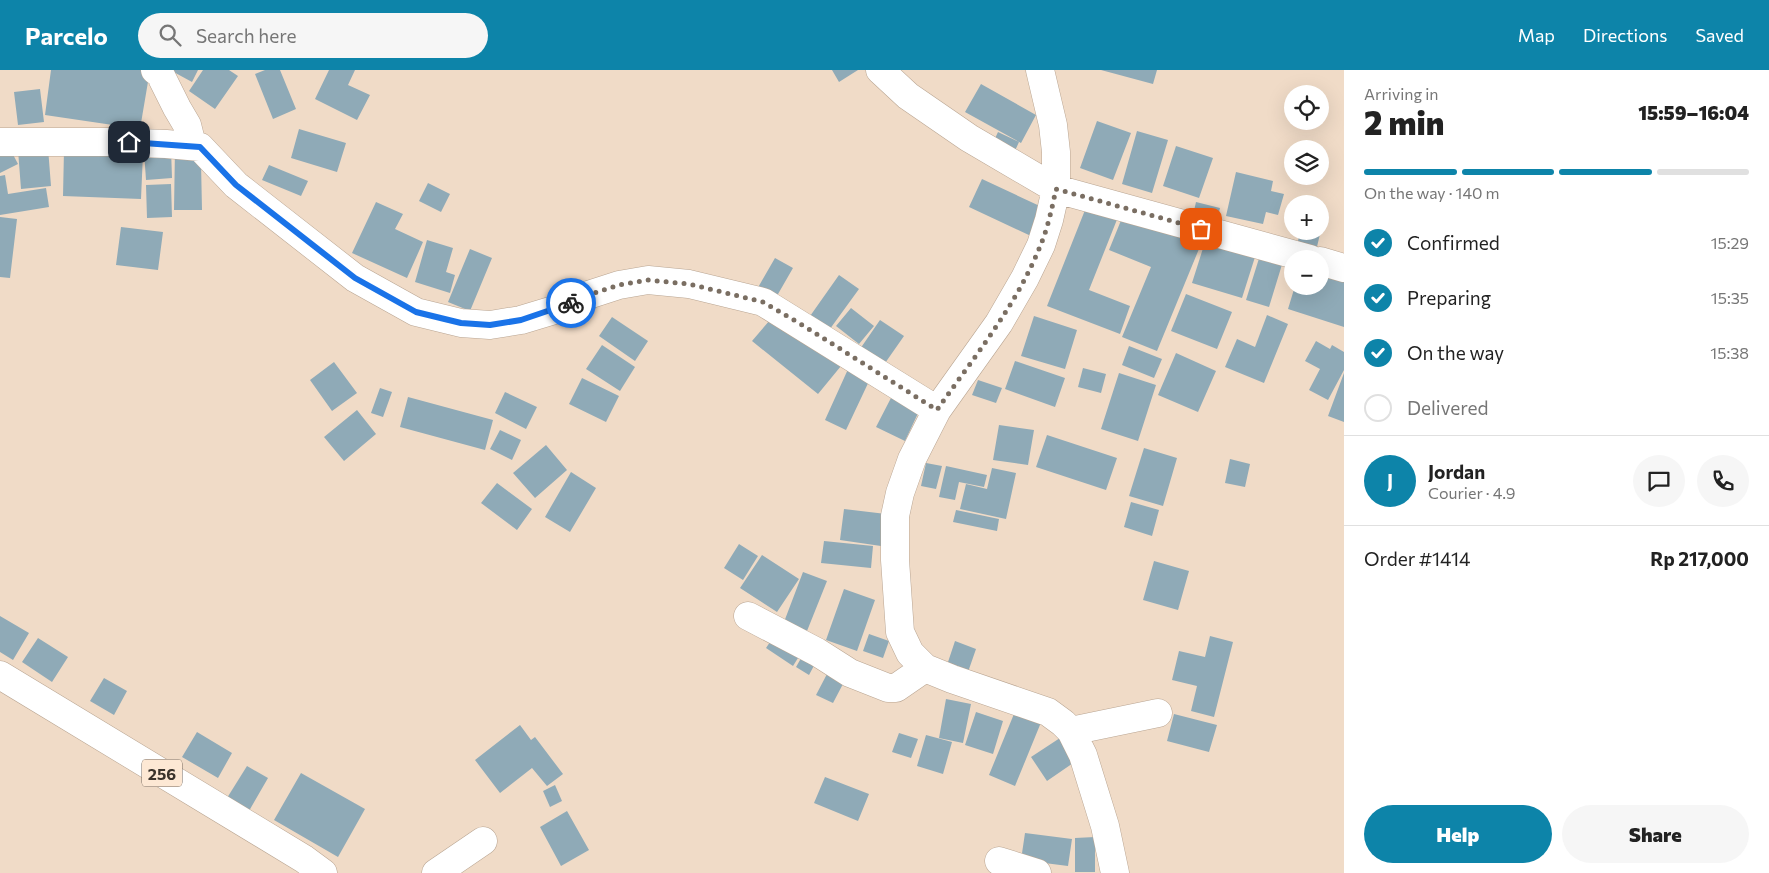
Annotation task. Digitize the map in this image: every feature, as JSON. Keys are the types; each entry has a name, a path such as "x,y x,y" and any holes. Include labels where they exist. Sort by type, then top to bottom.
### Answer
{"street":[{"path":"155,70 160,74 187,125 192,145"},
{"path":"880,70 908,96 969,138 1056,189 1284,252"},
{"path":"1040,70 1053,125 1056,152 1056,189 1041,245 1025,278 999,323 937,410 912,459 900,493 895,516 895,560 900,632 910,653 925,668 1048,712 1071,731 1083,755 1104,826 1115,873"},
{"path":"0,142 110,142 192,145 200,147 236,185 355,278 416,312 461,323 490,325 521,320 619,285 648,280 689,284 763,302 937,410"},
{"path":"1329,264 1344,268"},
{"path":"748,616 817,652 850,673 888,688 896,688 925,668"},
{"name":"256","path":"0,674 304,859 323,873"},
{"path":"1071,731 1158,713"},
{"path":"436,873 483,841"},
{"path":"999,861 1037,873"}],"building":[{"path":"51,70 150,70 140,129 45,115"},
{"path":"170,70 198,70 192,82"},
{"path":"203,70 229,70 238,76 215,109 189,91"},
{"path":"265,70 280,70 296,109 273,119 255,74"},
{"path":"329,70 355,70 348,85 370,95 357,120 315,99"},
{"path":"832,70 858,70 839,82"},
{"path":"1101,70 1157,70 1153,84"},
{"path":"981,84 1036,115 1021,143 965,112"},
{"path":"40,89 44,122 18,125 14,92"},
{"path":"1097,121 1131,133 1113,180 1080,168"},
{"path":"299,129 346,143 337,172 291,158"},
{"path":"1137,131 1168,140 1152,193 1122,184"},
{"path":"998,132 1019,142 1012,157 991,147"},
{"path":"7,143 18,164 0,173 0,146"},
{"path":"1176,146 1213,158 1199,198 1163,186"},
{"path":"48,148 51,186 21,189 18,150"},
{"path":"175,148 201,162 202,210 174,210"},
{"path":"171,149 172,178 146,180 144,151"},
{"path":"64,150 143,153 141,199 63,196"},
{"path":"269,165 308,181 301,196 262,180"},
{"path":"1236,172 1273,181 1271,191 1284,194 1278,215 1266,212 1263,224 1226,216"},
{"path":"5,175 8,194 46,188 49,207 0,215 0,176"},
{"path":"982,179 1044,208 1031,236 969,207"},
{"path":"428,183 450,194 441,212 419,201"},
{"path":"171,184 172,217 147,218 146,185"},
{"path":"376,202 403,214 395,229 423,242 407,278 352,253"},
{"path":"1196,202 1220,208 1215,229 1191,224"},
{"path":"1087,205 1118,217 1089,290 1130,306 1120,334 1047,306"},
{"path":"1124,213 1201,244 1157,351 1122,337 1151,267 1109,250"},
{"path":"0,217 17,219 10,278 0,277"},
{"path":"121,227 163,232 158,270 116,265"},
{"path":"427,240 453,248 446,272 455,275 450,293 415,282"},
{"path":"1298,240 1319,240 1316,250 1297,246"},
{"path":"1205,242 1255,257 1242,298 1192,283"},
{"path":"470,249 492,258 470,311 448,302"},
{"path":"1261,252 1284,258 1269,307 1246,300"},
{"path":"775,258 793,268 774,301 756,291"},
{"path":"1329,268 1344,273 1344,327 1288,309 1292,295 1329,295"},
{"path":"839,275 859,289 827,333 808,319"},
{"path":"1186,294 1232,312 1217,349 1171,331"},
{"path":"851,308 874,326 859,344 836,326"},
{"path":"776,313 841,366 818,394 752,341"},
{"path":"1267,315 1288,324 1264,383 1225,367 1237,339 1255,347"},
{"path":"1034,316 1077,330 1065,369 1021,356"},
{"path":"612,317 648,341 635,361 599,336"},
{"path":"880,320 904,336 883,366 860,349"},
{"path":"1316,341 1330,349 1332,345 1344,352 1344,370 1328,400 1309,390 1320,369 1305,361"},
{"path":"602,345 635,367 620,391 586,369"},
{"path":"1129,346 1162,359 1154,378 1122,365"},
{"path":"1176,353 1216,371 1198,412 1158,395"},
{"path":"1015,361 1065,378 1055,407 1005,389"},
{"path":"334,362 357,393 332,411 310,380"},
{"path":"849,367 871,377 846,430 825,420"},
{"path":"1083,368 1106,374 1101,393 1078,387"},
{"path":"1119,373 1156,385 1138,441 1101,429"},
{"path":"1344,373 1344,422 1328,416"},
{"path":"582,378 619,396 606,422 569,404"},
{"path":"978,380 1002,388 996,403 972,395"},
{"path":"380,388 392,392 383,417 371,413"},
{"path":"505,392 537,407 526,429 495,413"},
{"path":"892,396 920,409 905,441 876,427"},
{"path":"408,397 493,420 485,450 400,427"},
{"path":"357,410 376,434 344,461 324,437"},
{"path":"999,425 1034,430 1028,465 993,460"},
{"path":"500,430 521,440 512,460 490,449"},
{"path":"1047,435 1117,458 1106,490 1036,467"},
{"path":"546,445 567,470 535,498 513,473"},
{"path":"1144,448 1177,458 1163,506 1129,496"},
{"path":"1230,459 1250,464 1245,487 1225,483"},
{"path":"926,463 942,466 936,489 921,486"},
{"path":"946,466 987,475 984,487 959,482 955,500 939,497"},
{"path":"992,468 1016,473 1006,519 960,509 966,484 987,489"},
{"path":"571,472 596,488 570,532 545,517"},
{"path":"497,483 532,509 517,530 481,503"},
{"path":"1131,502 1159,510 1152,536 1124,527"},
{"path":"844,509 886,514 881,546 840,540"},
{"path":"956,510 999,519 997,531 953,522"},
{"path":"824,541 873,546 871,568 821,563"},
{"path":"739,544 758,556 743,580 724,568"},
{"path":"762,555 799,579 777,612 740,588"},
{"path":"1154,561 1189,571 1178,610 1143,600"},
{"path":"803,572 827,581 807,631 784,622"},
{"path":"844,589 875,600 857,651 826,640"},
{"path":"0,616 29,633 13,660 0,652"},
{"path":"776,633 803,650 793,666 766,648"},
{"path":"869,634 889,641 883,658 863,651"},
{"path":"1210,636 1233,642 1214,717 1191,711 1197,686 1172,680 1179,651 1205,657"},
{"path":"38,638 68,657 52,682 22,662"},
{"path":"955,641 976,649 968,672 947,665"},
{"path":"804,653 817,660 809,675 796,667"},
{"path":"827,674 844,682 833,703 816,695"},
{"path":"104,678 127,691 114,715 90,701"},
{"path":"946,699 971,704 963,743 939,738"},
{"path":"1016,709 1042,720 1015,786 989,775"},
{"path":"976,712 1003,721 993,754 965,745"},
{"path":"1174,714 1217,725 1209,752 1167,741"},
{"path":"520,725 531,740 535,737 563,774 547,786 532,768 500,793 475,760"},
{"path":"197,732 232,753 218,778 182,757"},
{"path":"899,733 918,739 911,758 892,752"},
{"path":"926,735 952,742 943,774 917,766"},
{"path":"1063,736 1079,759 1047,781 1031,757"},
{"path":"247,766 268,778 249,811 227,798"},
{"path":"301,773 365,809 338,857 274,820"},
{"path":"825,777 869,794 858,821 814,803"},
{"path":"555,785 562,801 550,807 543,791"},
{"path":"567,811 589,850 561,866 540,827"},
{"path":"1025,833 1072,839 1068,866 1021,860"},
{"path":"1095,837 1095,872 1075,872 1075,838"}],"way so far":[{"path":"571,303 585,296 619,285 648,280 689,284 763,302 937,410 999,323 1025,278 1041,245 1056,189 1201,229"}],"route":[{"path":"129,142 200,147 236,185 297,234 355,278 416,312 461,323 490,325 521,320 564,307 571,303"}]}
